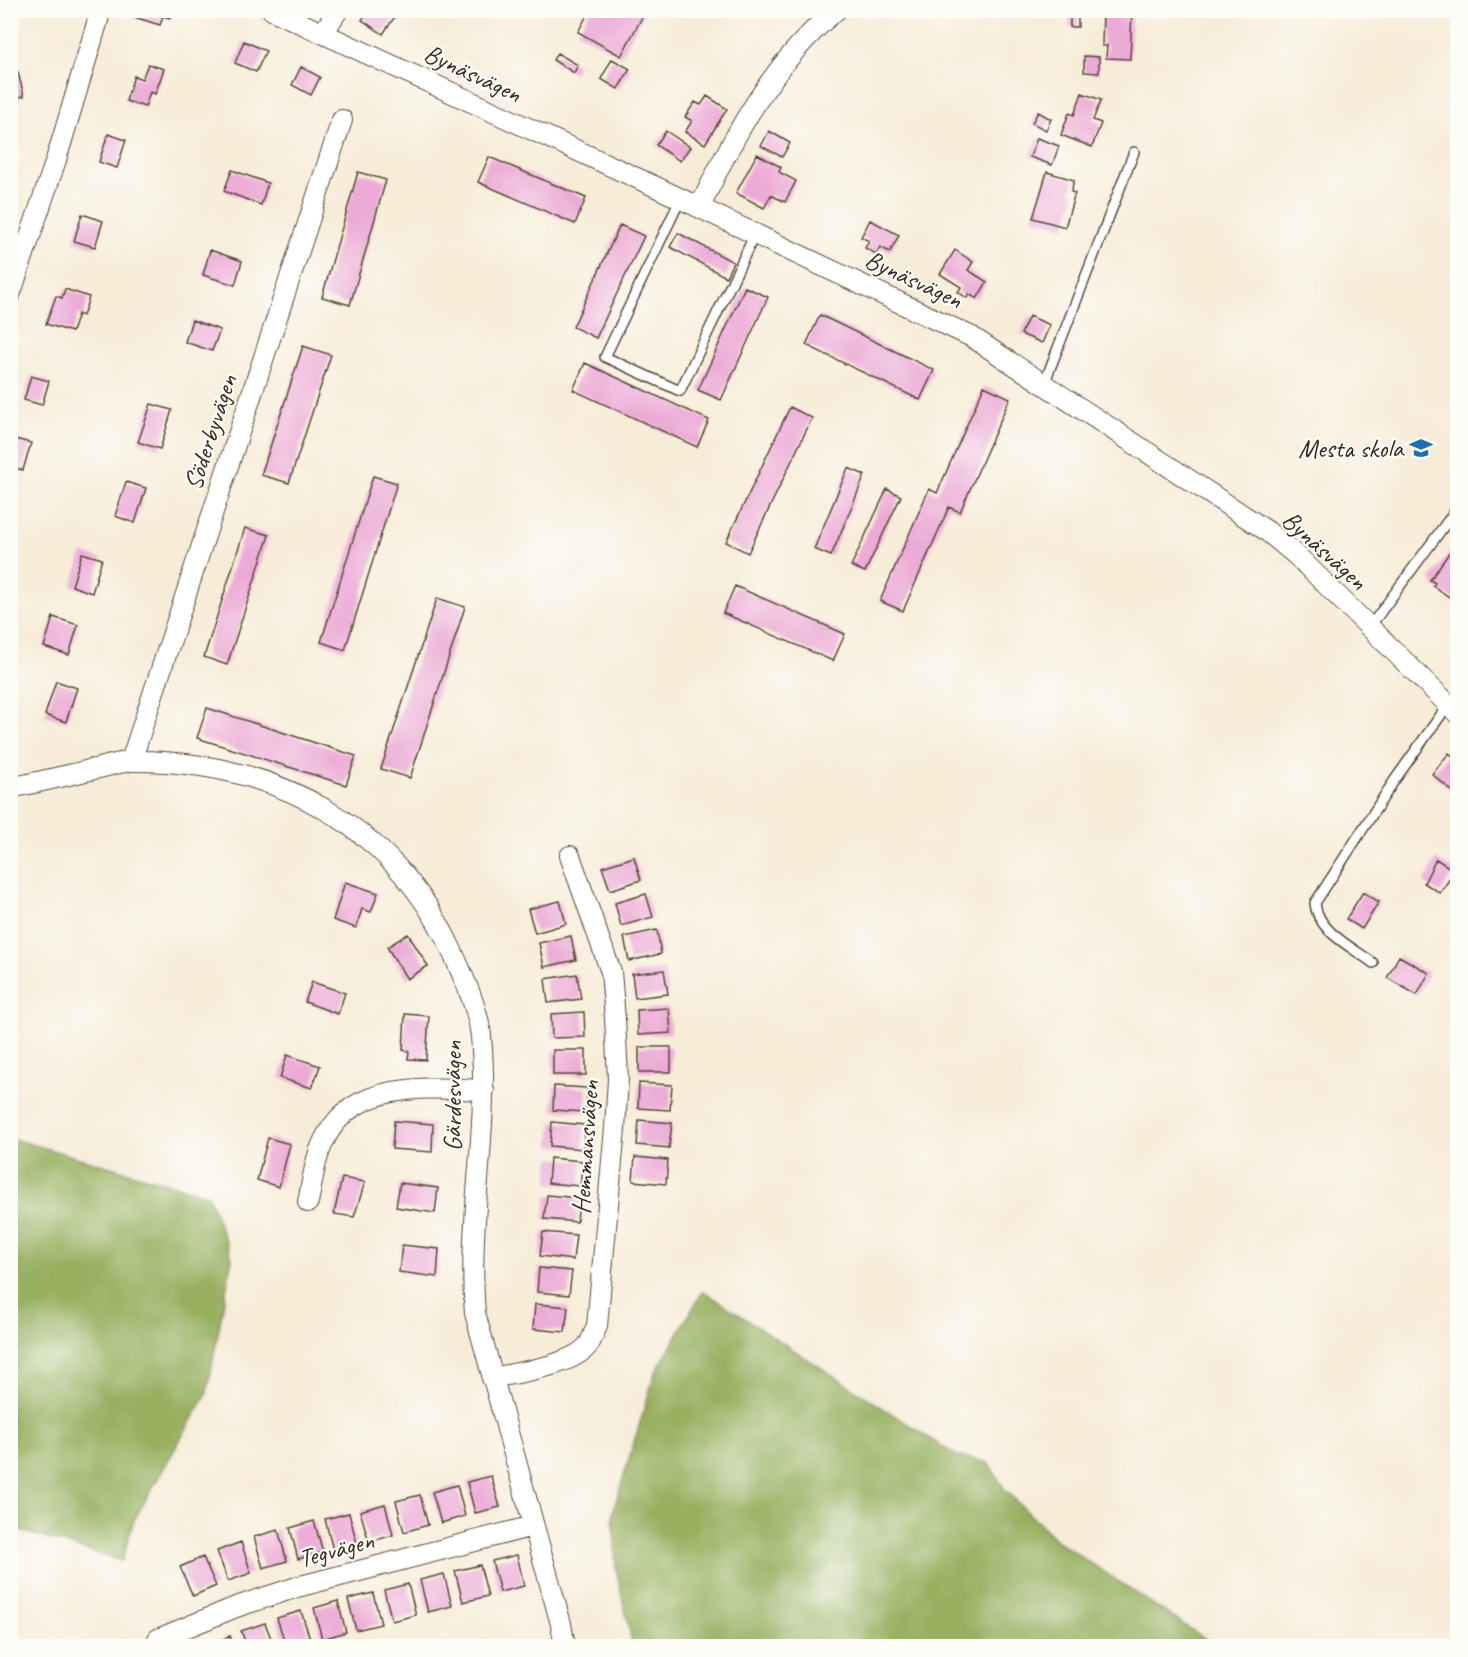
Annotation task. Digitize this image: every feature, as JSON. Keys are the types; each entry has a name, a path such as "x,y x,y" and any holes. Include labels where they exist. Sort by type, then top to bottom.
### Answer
{"street":[{"path":"10,295 56,159 101,10"},
{"name":"Bynäsvägen","path":"272,10 681,198 972,337 1268,531 1453,710"},
{"path":"323,33 338,10"},
{"path":"700,207 758,97 801,43 836,10"},
{"name":"Söderbyvägen","path":"131,761 342,120"},
{"name":"Gärdesvägen","path":"10,788 131,761 182,763 250,776 280,787 358,829 407,877 441,926 464,979 481,1034 484,1090 471,1269 475,1313 565,1647"},
{"name":"Hemmansvägen","path":"492,1377 556,1363 575,1355 588,1344 597,1326 618,1079 615,1019 611,972 570,856"},
{"path":"308,1202 319,1152 327,1133 344,1113 365,1101 391,1091 423,1088 484,1090"},
{"name":"Tegvägen","path":"158,1639 297,1587 533,1526"}],"lane":[{"path":"1044,384 1134,152"},
{"path":"681,198 605,357 680,391 755,234"},
{"path":"1369,628 1458,507"},
{"path":"1373,963 1322,925 1316,915 1316,903 1394,781 1453,710"}],"green space":[{"path":"10,1138 208,1195 232,1258 207,1393 133,1522 122,1561 11,1528"},
{"path":"703,1291 955,1455 988,1463 1005,1490 1057,1541 1216,1646 633,1646 616,1569 613,1512 655,1373"}],"building":[{"path":"136,10 172,10 170,18 163,16 160,25 134,17"},
{"path":"368,10 384,10 394,18 383,34 362,20"},
{"path":"590,10 646,10 621,56 578,32"},
{"path":"1060,10 1078,10 1078,27 1070,27 1070,13 1060,13"},
{"path":"1103,10 1132,10 1130,59 1106,58 1107,46 1102,46"},
{"path":"244,41 266,51 256,72 235,63"},
{"path":"557,53 578,65 574,73 553,60"},
{"path":"1084,56 1099,57 1099,73 1084,72"},
{"path":"612,59 630,69 618,89 601,79"},
{"path":"148,64 164,69 155,94 150,92 145,107 126,101 134,76 142,79"},
{"path":"301,67 320,77 311,95 292,85"},
{"path":"18,72 24,96 12,99 13,104 10,105 10,74"},
{"path":"1082,93 1101,100 1093,120 1101,123 1092,147 1061,135 1069,113 1074,115"},
{"path":"707,96 727,109 705,144 685,132 692,121 685,117 695,102 701,105"},
{"path":"1038,112 1051,119 1046,130 1032,123"},
{"path":"666,131 690,147 680,161 656,145"},
{"path":"769,131 790,143 782,157 761,146"},
{"path":"108,134 126,140 117,168 99,162"},
{"path":"1037,138 1059,146 1052,165 1030,157"},
{"path":"757,154 781,167 779,172 796,181 785,202 771,195 764,208 736,193"},
{"path":"489,157 586,198 575,224 478,182"},
{"path":"232,170 268,183 261,205 224,191"},
{"path":"358,172 386,180 350,305 322,297"},
{"path":"1047,172 1074,180 1071,192 1075,193 1065,227 1033,218"},
{"path":"82,214 103,221 95,247 74,241"},
{"path":"870,220 899,235 890,252 880,247 876,254 865,248 869,241 861,237"},
{"path":"620,225 644,236 596,338 573,327"},
{"path":"678,233 733,262 726,277 670,247"},
{"path":"210,250 242,261 235,285 203,275"},
{"path":"955,250 973,262 968,270 987,282 977,299 969,294 967,298 958,292 961,287 940,274"},
{"path":"745,287 768,297 721,400 698,390"},
{"path":"65,289 89,297 83,316 78,314 72,332 46,324 56,296 62,298"},
{"path":"820,315 934,370 920,400 806,345"},
{"path":"1029,316 1050,325 1042,343 1021,334"},
{"path":"192,320 220,330 212,351 185,342"},
{"path":"303,346 331,355 289,483 261,475"},
{"path":"585,363 709,420 697,447 573,390"},
{"path":"31,376 49,381 42,405 24,400"},
{"path":"984,386 1010,398 960,512 949,507 903,611 880,601 929,489 937,493"},
{"path":"151,404 172,410 160,449 138,442"},
{"path":"790,407 812,418 748,553 726,542"},
{"path":"11,438 31,443 23,470 10,467"},
{"path":"848,468 865,475 831,556 814,549"},
{"path":"373,476 397,483 345,650 321,642"},
{"path":"126,482 146,488 135,523 115,516"},
{"path":"887,489 901,496 865,572 851,566"},
{"path":"245,528 269,535 227,665 204,657"},
{"path":"1458,540 1458,603 1433,586 1435,583 1430,580"},
{"path":"82,553 102,559 92,593 72,586"},
{"path":"735,586 845,634 833,661 723,613"},
{"path":"437,598 465,607 410,778 381,769"},
{"path":"53,617 78,625 69,655 44,647"},
{"path":"56,681 77,688 66,722 45,715"},
{"path":"207,708 356,756 346,785 197,738"},
{"path":"1449,753 1458,761 1458,796 1432,774"},
{"path":"634,857 641,880 610,890 602,867"},
{"path":"1436,859 1455,871 1440,893 1424,883"},
{"path":"345,882 378,893 371,912 362,909 356,928 333,920"},
{"path":"1363,892 1379,902 1362,929 1346,919"},
{"path":"646,894 653,917 621,926 615,903"},
{"path":"560,901 566,924 535,933 528,909"},
{"path":"657,930 661,954 629,961 624,937"},
{"path":"408,934 428,966 407,979 387,947"},
{"path":"571,936 576,960 544,967 539,943"},
{"path":"1399,956 1429,973 1417,995 1387,978"},
{"path":"664,970 668,994 635,998 632,974"},
{"path":"577,974 581,999 548,1003 545,979"},
{"path":"312,982 345,993 338,1014 305,1002"},
{"path":"669,1008 671,1033 638,1035 637,1010"},
{"path":"584,1012 585,1037 552,1038 551,1014"},
{"path":"405,1014 429,1016 426,1060 408,1059 409,1051 403,1050"},
{"path":"639,1047 671,1047 671,1072 639,1072"},
{"path":"553,1050 586,1050 586,1075 553,1075"},
{"path":"287,1055 320,1066 312,1088 280,1078"},
{"path":"639,1083 672,1085 670,1110 638,1108"},
{"path":"554,1086 587,1088 586,1112 553,1110"},
{"path":"639,1120 672,1123 669,1148 637,1145"},
{"path":"394,1121 433,1124 432,1152 392,1149"},
{"path":"552,1122 585,1125 583,1149 550,1146"},
{"path":"268,1138 290,1144 279,1187 257,1180"},
{"path":"635,1157 668,1160 666,1184 633,1181"},
{"path":"550,1158 583,1161 580,1186 548,1183"},
{"path":"342,1178 365,1182 354,1217 334,1214"},
{"path":"400,1183 438,1188 435,1213 396,1207"},
{"path":"547,1195 579,1198 577,1222 544,1219"},
{"path":"543,1232 576,1235 573,1260 540,1256"},
{"path":"402,1245 439,1249 437,1277 399,1272"},
{"path":"539,1268 572,1271 569,1295 537,1292"},
{"path":"535,1304 568,1307 565,1332 533,1329"},
{"path":"491,1476 500,1507 475,1513 467,1482"},
{"path":"457,1485 465,1516 441,1523 432,1492"},
{"path":"420,1495 428,1525 404,1532 396,1501"},
{"path":"385,1504 393,1535 369,1542 360,1511"},
{"path":"349,1513 357,1544 333,1550 325,1519"},
{"path":"314,1521 323,1552 298,1559 290,1528"},
{"path":"278,1530 287,1561 263,1568 254,1537"},
{"path":"241,1542 251,1573 228,1581 217,1551"},
{"path":"517,1555 524,1586 500,1592 492,1561"},
{"path":"203,1557 216,1586 193,1596 180,1567"},
{"path":"480,1565 488,1596 463,1602 455,1571"},
{"path":"444,1574 452,1606 428,1612 420,1580"},
{"path":"408,1584 416,1615 392,1621 384,1590"},
{"path":"373,1593 381,1624 356,1630 348,1599"},
{"path":"338,1601 346,1632 322,1639 314,1608"},
{"path":"301,1611 311,1642 286,1646 277,1618"},
{"path":"265,1623 274,1646 247,1646 241,1631"},
{"path":"230,1636 234,1646 208,1646"}],"place":[{"name":"Mesta skola","path":"1421,448"}]}
